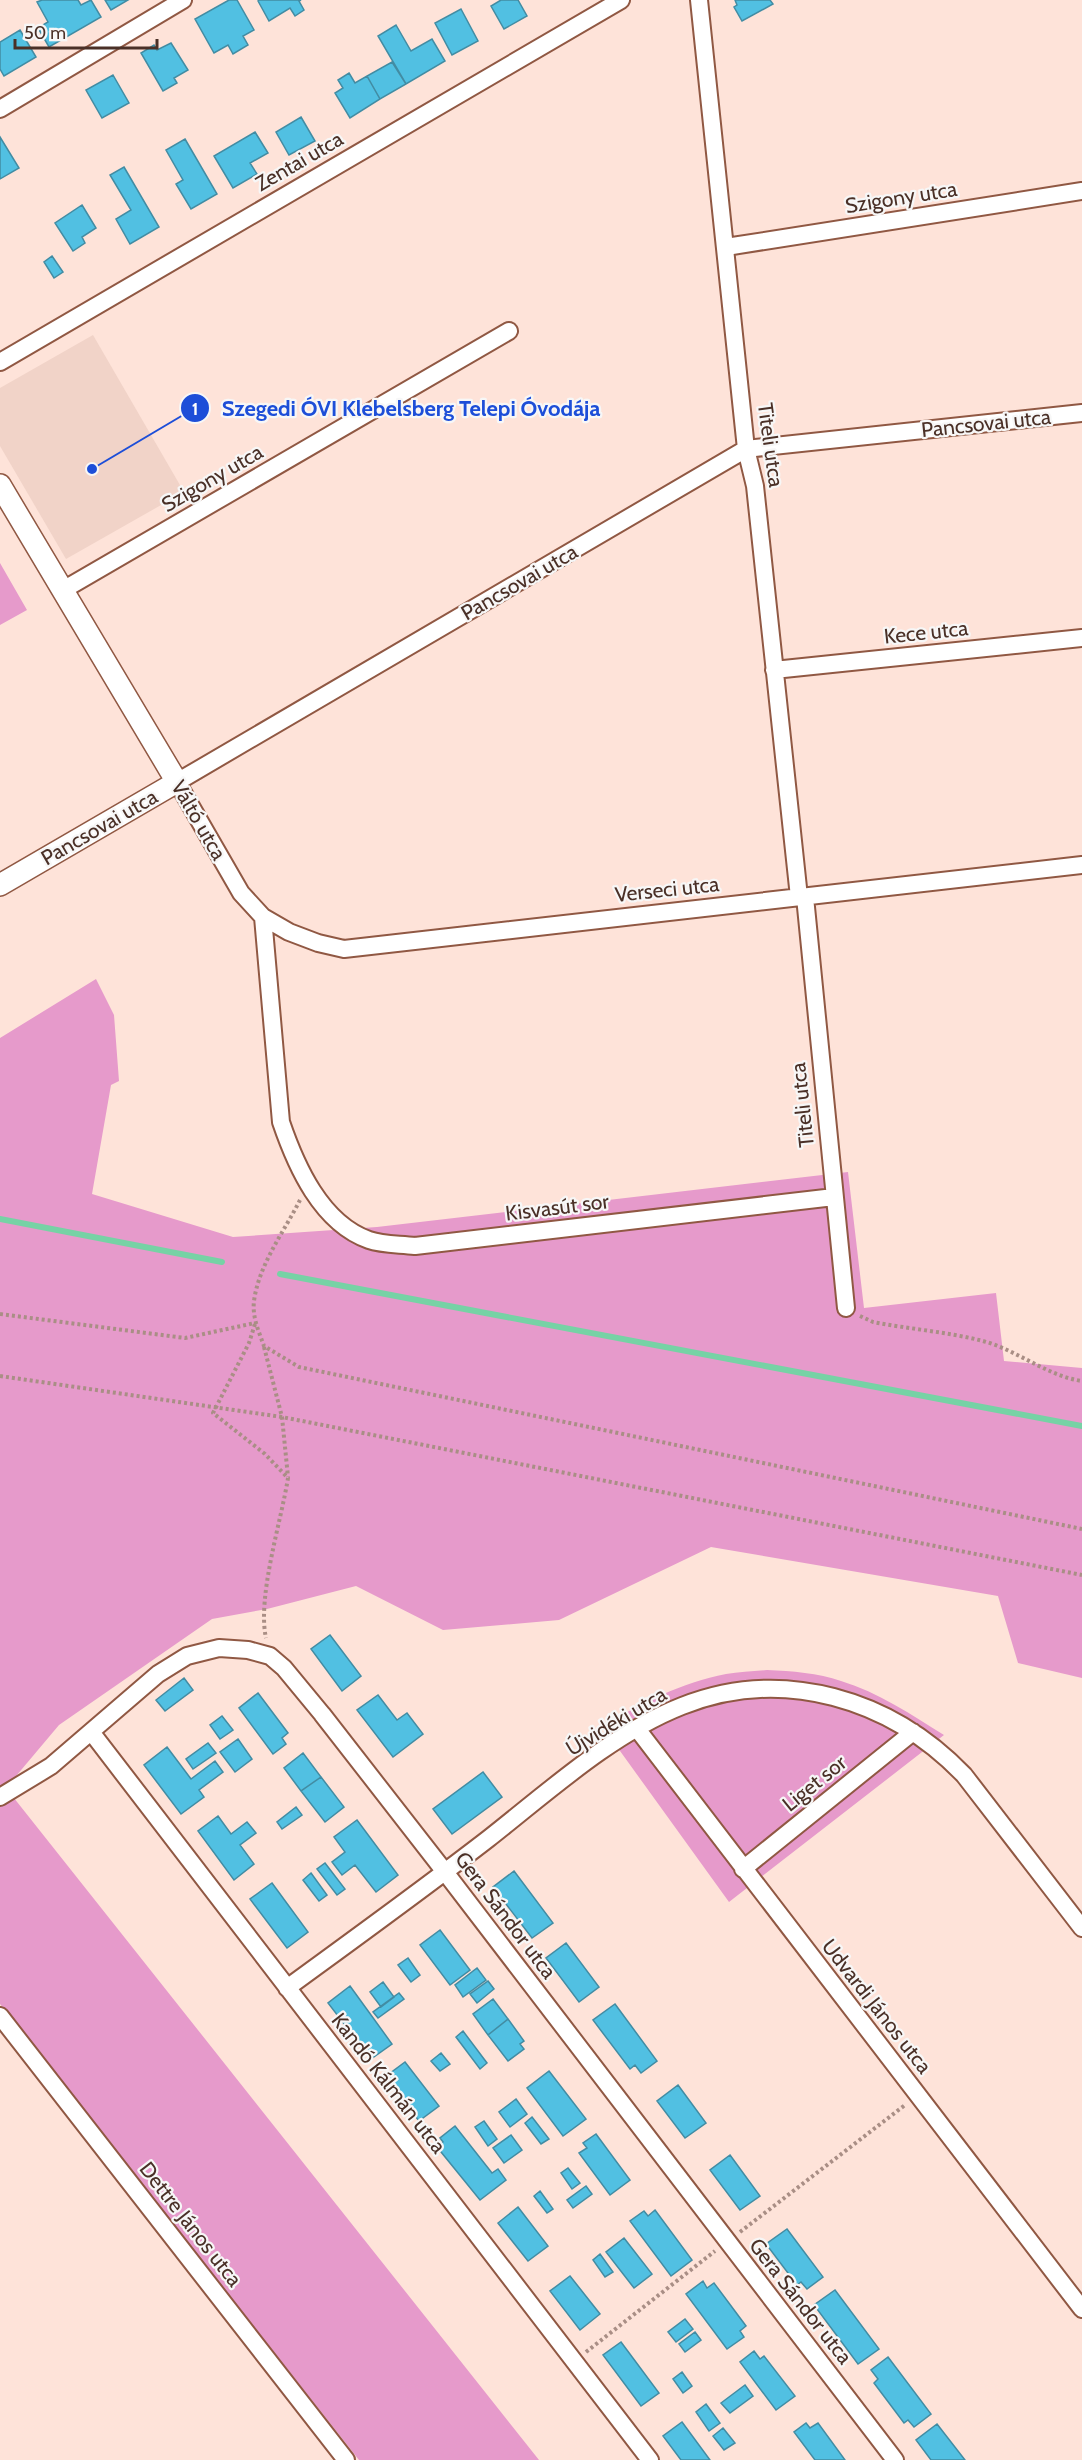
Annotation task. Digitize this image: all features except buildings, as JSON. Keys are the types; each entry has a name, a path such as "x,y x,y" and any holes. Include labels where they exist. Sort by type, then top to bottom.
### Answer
{"street":[{"path":"0,109 183,0"},
{"name":"Zentai utca","path":"0,362 621,0"},
{"name":"Titeli utca","path":"699,0 747,449 755,486 846,1308"},
{"name":"Szigony utca","path":"726,248 1082,191"},
{"name":"Szigony utca","path":"63,590 509,331"},
{"name":"Pancsovai utca","path":"0,885 747,449 1082,413"},
{"name":"Váltó utca","path":"0,485 241,893 263,917"},
{"name":"Kece utca","path":"774,670 1082,638"},
{"name":"Verseci utca","path":"263,917 289,932 318,943 344,949 1082,866"},
{"path":"263,917 281,1122 292,1154 309,1183"},
{"name":"Kisvasút sor","path":"309,1183 327,1210 348,1230 370,1241 415,1246 834,1197"},
{"path":"0,1797 51,1766 158,1674 186,1656 219,1648 248,1650 270,1656"},
{"name":"Gera Sándor utca","path":"270,1656 284,1668 322,1714 445,1872 895,2460"},
{"name":"Újvidéki utca","path":"288,1988 445,1872 602,1751 667,1713 705,1698 746,1690 779,1688 827,1694 850,1700 893,1719 913,1732 943,1754 964,1775 1082,1928"},
{"name":"Udvardi János utca","path":"638,1730 1082,2309"},
{"name":"Liget sor","path":"743,1869 913,1732"},
{"name":"Kandó Kálmán utca","path":"92,1733 650,2460"},
{"name":"Dettre János utca","path":"0,2016 346,2460"}],"path":[{"path":"270,1656 264,1627 265,1600 288,1478 282,1417 264,1346 255,1323 254,1301 265,1263 309,1183"},
{"path":"846,1308 873,1322 982,1341 1011,1351 1057,1374 1082,1381"},
{"path":"0,1314 185,1338 255,1323"},
{"path":"255,1323 249,1343 213,1413 265,1454 288,1478"},
{"path":"264,1346 299,1367 1082,1529"},
{"path":"0,1376 282,1417 1082,1575"},
{"path":"574,2361 918,2096"}],"shaded area":[{"path":"93,335 184,492 66,559 0,446 0,388"},
{"path":"0,563 27,610 0,625"},
{"path":"96,979 114,1015 119,1081 111,1085 92,1194 233,1237 377,1227 848,1172 864,1308 996,1293 1004,1361 1082,1368 1082,1678 1018,1663 998,1596 711,1547 559,1620 443,1630 356,1586 267,1609 212,1619 59,1725 6,1788 539,2460 359,2460 0,2004 0,1038"},
{"path":"767,1670 814,1674 855,1686 894,1705 944,1735 729,1902 602,1726 647,1702 694,1682 726,1674"}],"waterway":[{"path":"0,1219 222,1262"},
{"path":"280,1274 1082,1426"}],"place":[{"name":"Szegedi ÓVI Klebelsberg Telepi Óvodája","path":"92,469"}]}
